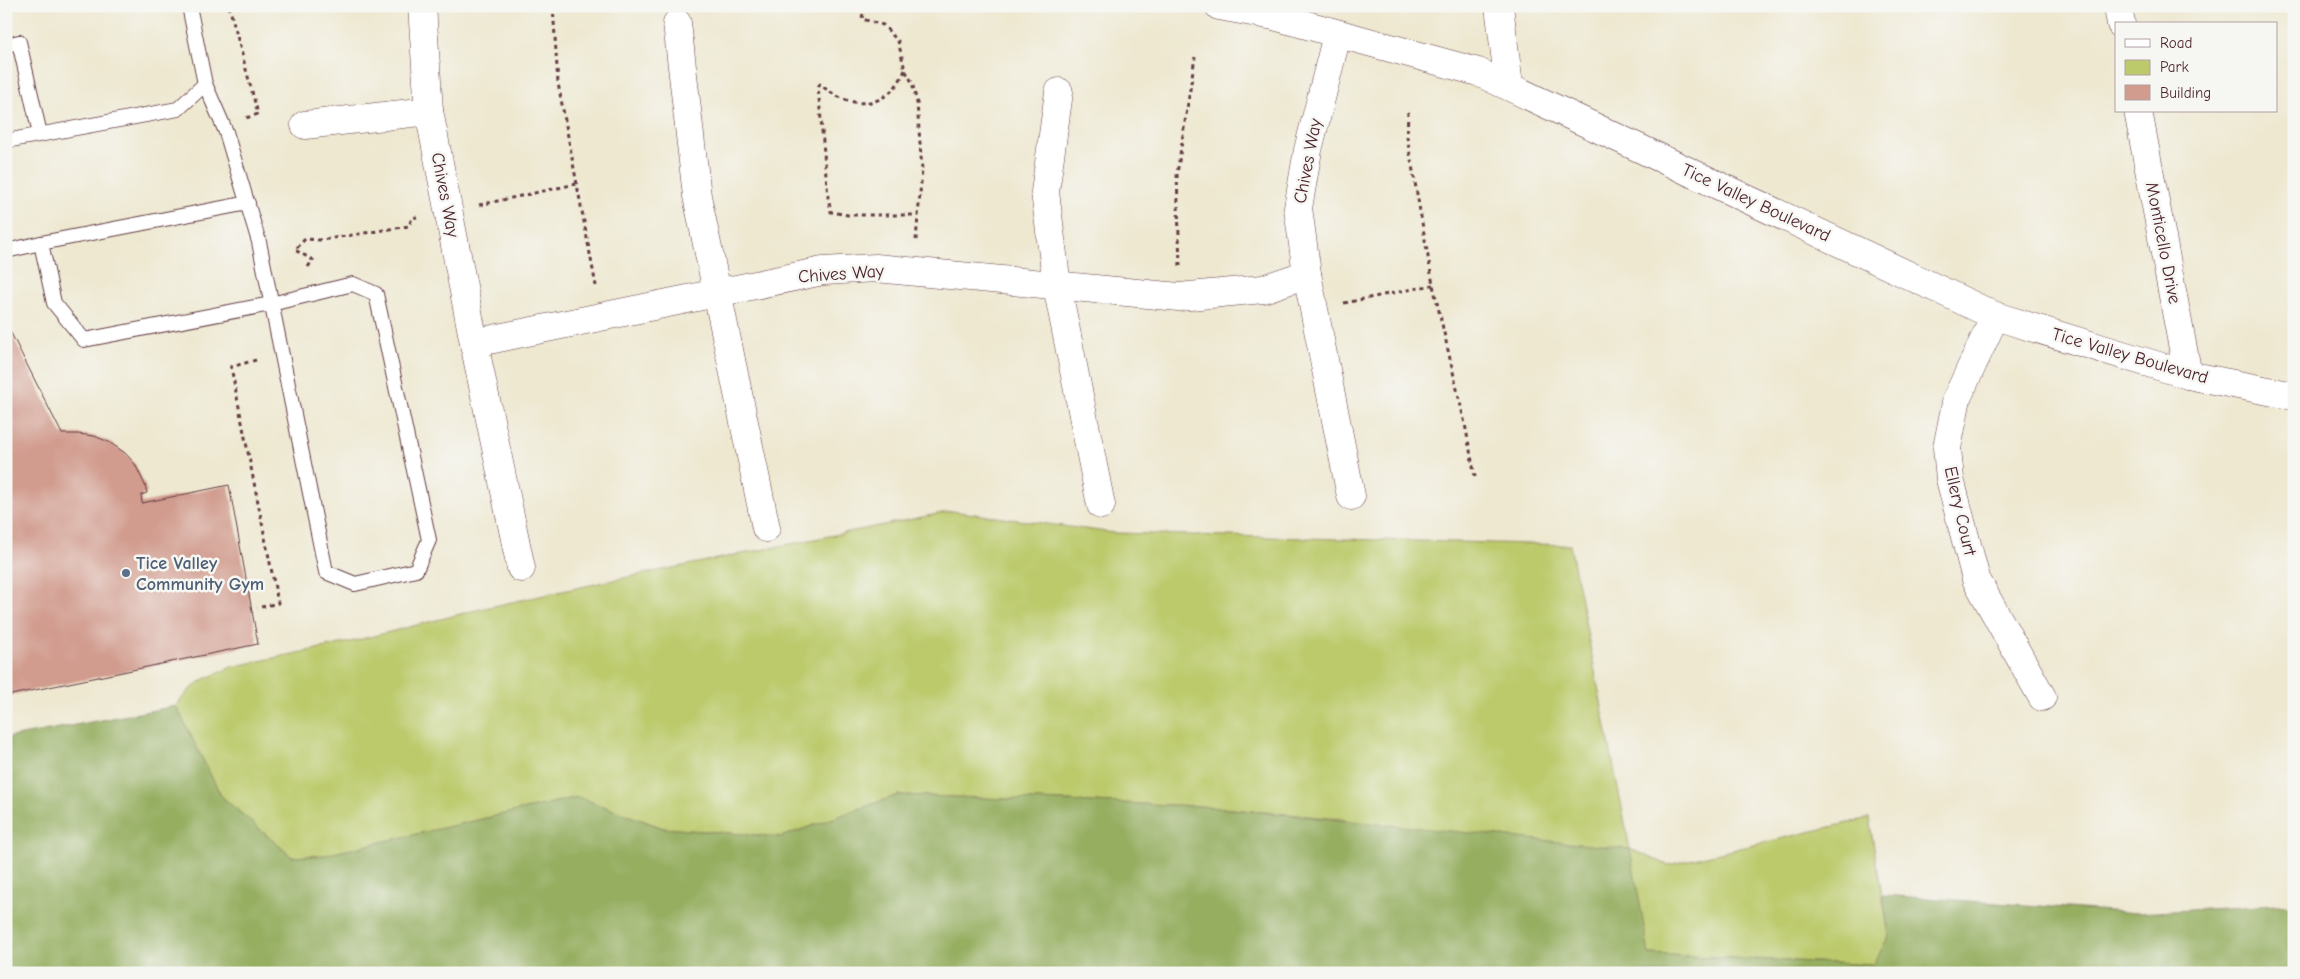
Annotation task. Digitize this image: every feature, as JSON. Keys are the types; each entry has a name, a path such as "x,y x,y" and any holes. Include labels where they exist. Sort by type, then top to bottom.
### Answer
{"street":[{"name":"Chives Way","path":"422,6 429,112 474,343 718,291 823,271 876,268 1179,297 1262,289 1307,274 1298,208 1308,150 1337,35"},
{"name":"Tice Valley Boulevard","path":"1219,6 1274,16 1337,35 1454,64 1478,72 1995,316 2188,375 2294,396"},
{"path":"1499,6 1509,86"},
{"path":"2118,6 2121,22"},
{"path":"677,23 697,196 766,528"},
{"path":"1059,92 1045,192 1057,286 1102,505"},
{"path":"305,125 429,112"},
{"name":"Monticello Drive","path":"2138,112 2188,375"},
{"path":"1307,274 1351,496"},
{"name":"Ellery Court","path":"1995,316 1957,398 1947,448 1950,479 1976,580 2042,697"},
{"path":"474,343 521,568"}],"lane":[{"path":"41,243 54,302 84,340 272,304 352,284 376,294 429,540 416,570 354,584 326,572 272,304 259,242 226,132 205,84 189,6"},
{"path":"6,45 19,42 40,134"},
{"path":"6,141 178,109 205,84"},
{"path":"6,251 248,203"}],"path":[{"path":"228,6 258,114 243,118"},
{"path":"553,6 558,83 597,294"},
{"path":"864,6 862,19 883,25 898,41 905,70 912,82 919,127 922,170 915,248"},
{"path":"1180,272 1177,174 1195,57"},
{"path":"905,70 892,91 880,100 860,104 846,101 820,84 818,87 828,197 831,212 848,215 919,215"},
{"path":"1408,112 1407,136 1432,285 1465,424 1475,477"},
{"path":"474,206 576,184"},
{"path":"308,266 313,260 296,250 305,239 321,240 409,226 412,218 420,217"},
{"path":"1340,304 1432,285"},
{"path":"254,353 256,361 231,367 278,603 257,608"}],"green space":[{"path":"952,511 1114,533 1570,545 1630,849 1668,865 1869,818 1889,936 1874,965 1649,954 1342,819 1200,806 898,795 781,837 663,828 578,797 325,855 292,857 221,796 176,706 188,691 203,680 231,667 350,642 480,609 604,582"},
{"path":"176,706 221,796 292,857 325,855 578,797 663,828 781,837 898,795 1200,806 1630,849 1649,954 1873,965 1889,936 1883,895 2138,913 2294,904 2294,973 6,973 6,738"}],"building":[{"name":"Tice Valley Community Gym","path":"10,331 62,434 94,436 109,442 125,453 135,464 145,485 147,493 141,495 142,503 229,485 258,644 6,696 6,333"}],"place":[{"name":"Tice Valley Community Gym","path":"126,573"}]}
